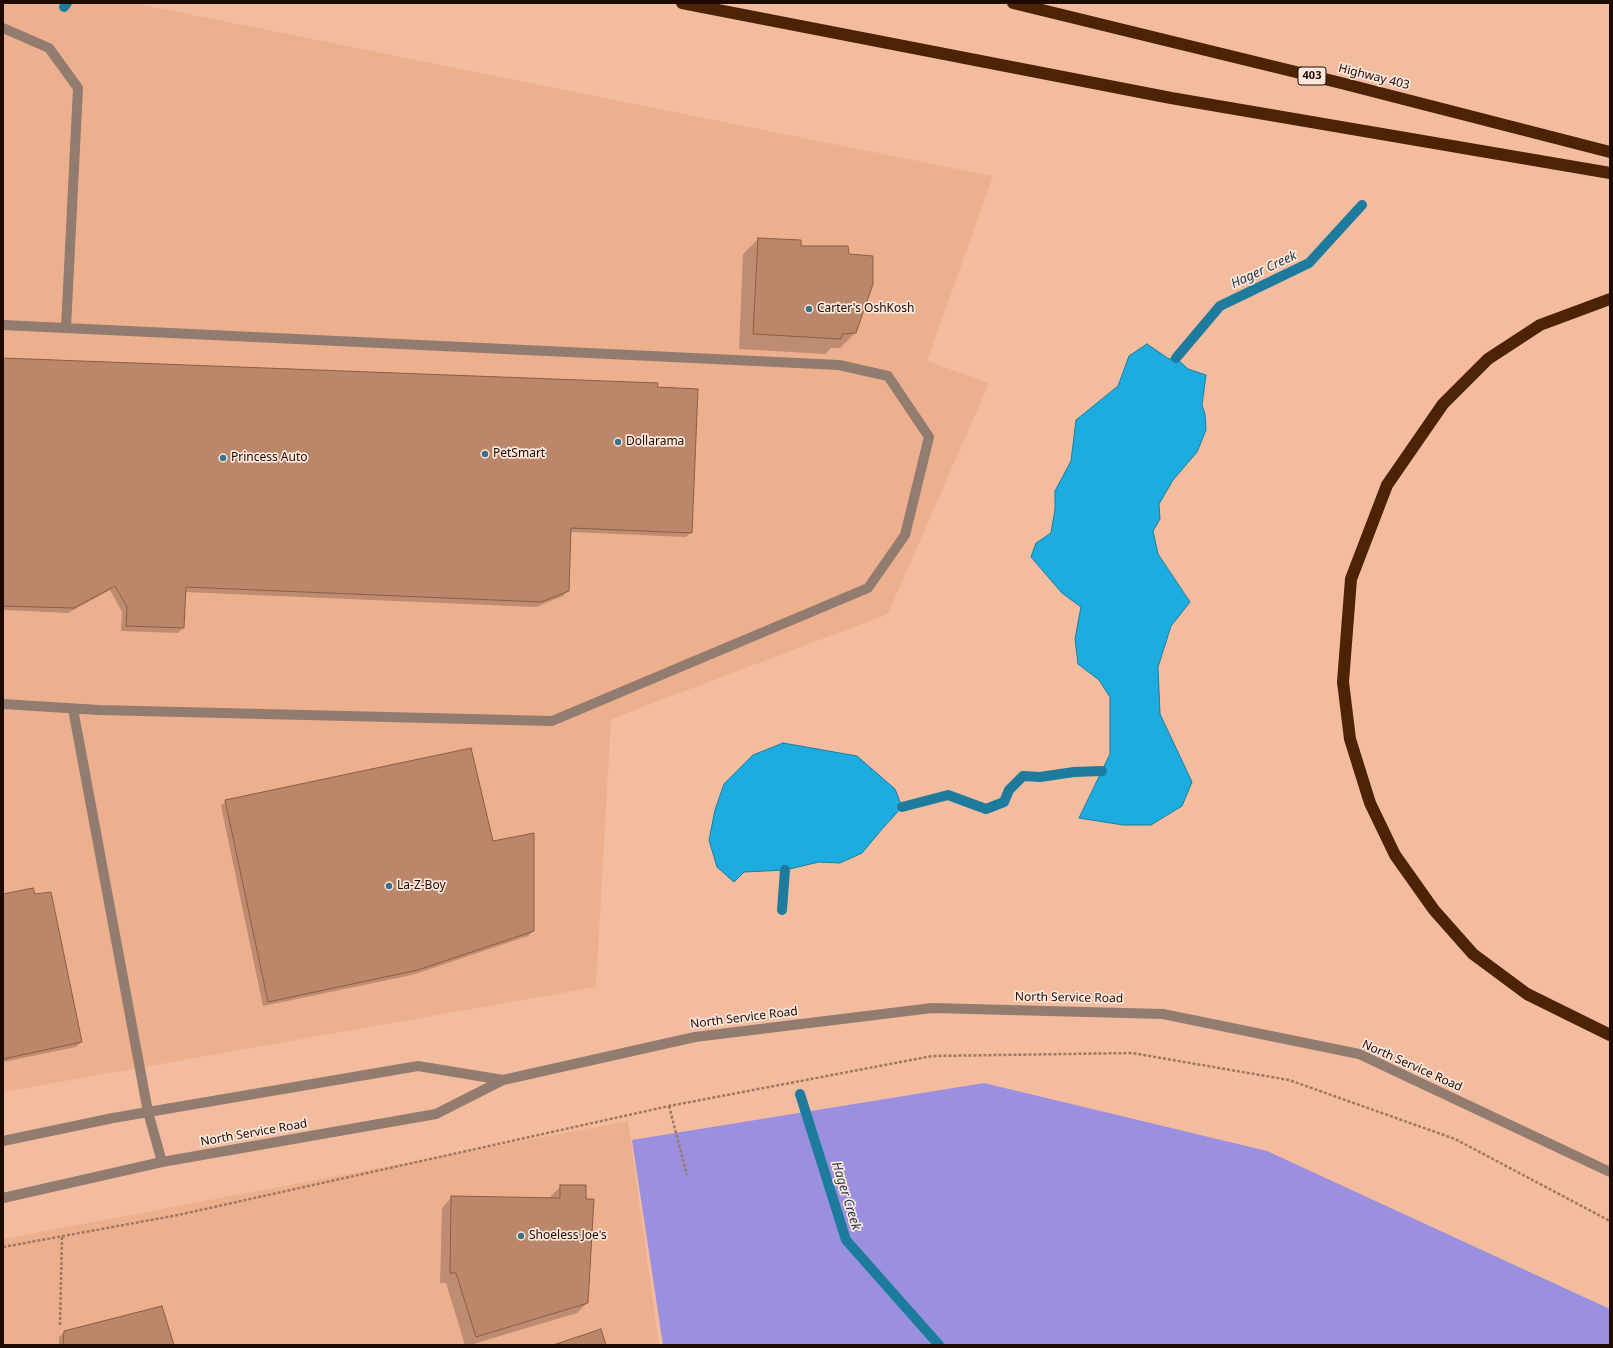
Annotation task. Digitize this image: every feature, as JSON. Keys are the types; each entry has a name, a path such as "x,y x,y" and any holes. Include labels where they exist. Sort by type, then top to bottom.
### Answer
{"highway":[{"path":"682,3 1171,98 1610,173"},
{"name":"Highway 403","path":"1013,3 1341,83 1610,152"},
{"path":"1610,299 1540,325 1488,359 1443,404 1387,485 1351,580 1343,682 1350,740 1370,803 1395,856 1434,910 1473,954 1527,994 1610,1035"}],"street":[{"path":"3,28 49,48 78,88 66,328"},
{"path":"3,325 839,365 888,376 929,437 905,535 868,588 552,721 162,712 73,709 3,704"},
{"path":"73,709 148,1112 162,1162"},
{"name":"North Service Road","path":"3,1198 162,1162 436,1114 503,1080 695,1037 932,1008 1163,1014 1359,1054 1610,1172"},
{"name":"North Service Road","path":"3,1141 148,1112 418,1066 503,1080"}],"path":[{"path":"3,1248 186,1213 669,1106 932,1056 1132,1053 1289,1080 1455,1139 1610,1221"},
{"path":"669,1106 687,1175"},
{"path":"60,1325 62,1236"}],"shaded area":[{"path":"3,3 133,3 993,176 927,361 989,383 888,614 611,719 596,987 3,1092"},
{"path":"984,1083 1267,1151 1610,1309 1610,1345 663,1345 632,1140"},
{"path":"628,1121 659,1345 3,1345 3,1239"}],"water":[{"path":"1147,344 1169,359 1176,358 1188,369 1206,375 1202,405 1205,414 1206,430 1197,452 1173,480 1159,504 1160,519 1153,531 1158,554 1190,602 1171,626 1158,667 1160,714 1192,782 1182,806 1151,825 1123,825 1079,818 1110,754 1110,697 1099,680 1078,664 1075,639 1081,607 1062,593 1031,557 1036,543 1051,533 1055,509 1055,491 1071,461 1076,420 1118,386 1129,356"},
{"path":"783,743 857,756 895,789 902,807 862,853 840,863 819,862 785,870 744,872 734,882 717,867 709,840 715,810 724,784 753,755"}],"building":[{"name":"Carter's OshKosh","path":"758,238 801,240 801,246 848,246 849,254 873,256 873,284 856,333 842,334 841,339 753,334"},
{"path":"3,358 658,383 657,387 698,389 692,533 571,528 569,591 541,602 186,587 184,628 126,626 127,607 115,586 74,608 3,606"},
{"name":"La-Z-Boy","path":"471,748 493,841 534,833 534,931 418,970 268,1002 225,800"},
{"path":"33,888 35,894 51,892 82,1042 3,1059 3,894"},
{"name":"Shoeless Joe's","path":"560,1185 586,1185 586,1199 594,1199 588,1303 476,1337 456,1273 450,1273 451,1196 560,1198"},
{"path":"162,1306 174,1345 63,1345 64,1331"},
{"path":"601,1329 606,1345 553,1345"}],"waterway":[{"path":"64,7 67,3"},
{"name":"Hager Creek","path":"1176,358 1220,306 1309,263 1362,205"},
{"name":"Hager Creek","path":"902,807 948,795 986,809 1004,802 1009,790 1023,776 1040,777 1074,772 1102,771"},
{"name":"Hager Creek","path":"782,910 785,870"},
{"name":"Hager Creek","path":"800,1094 846,1240 939,1345"}],"place":[{"name":"Carter's OshKosh","path":"809,309"},
{"name":"Dollarama","path":"618,442"},
{"name":"PetSmart","path":"485,454"},
{"name":"Princess Auto","path":"223,458"},
{"name":"La-Z-Boy","path":"389,886"},
{"name":"Shoeless Joe's","path":"521,1236"}]}
